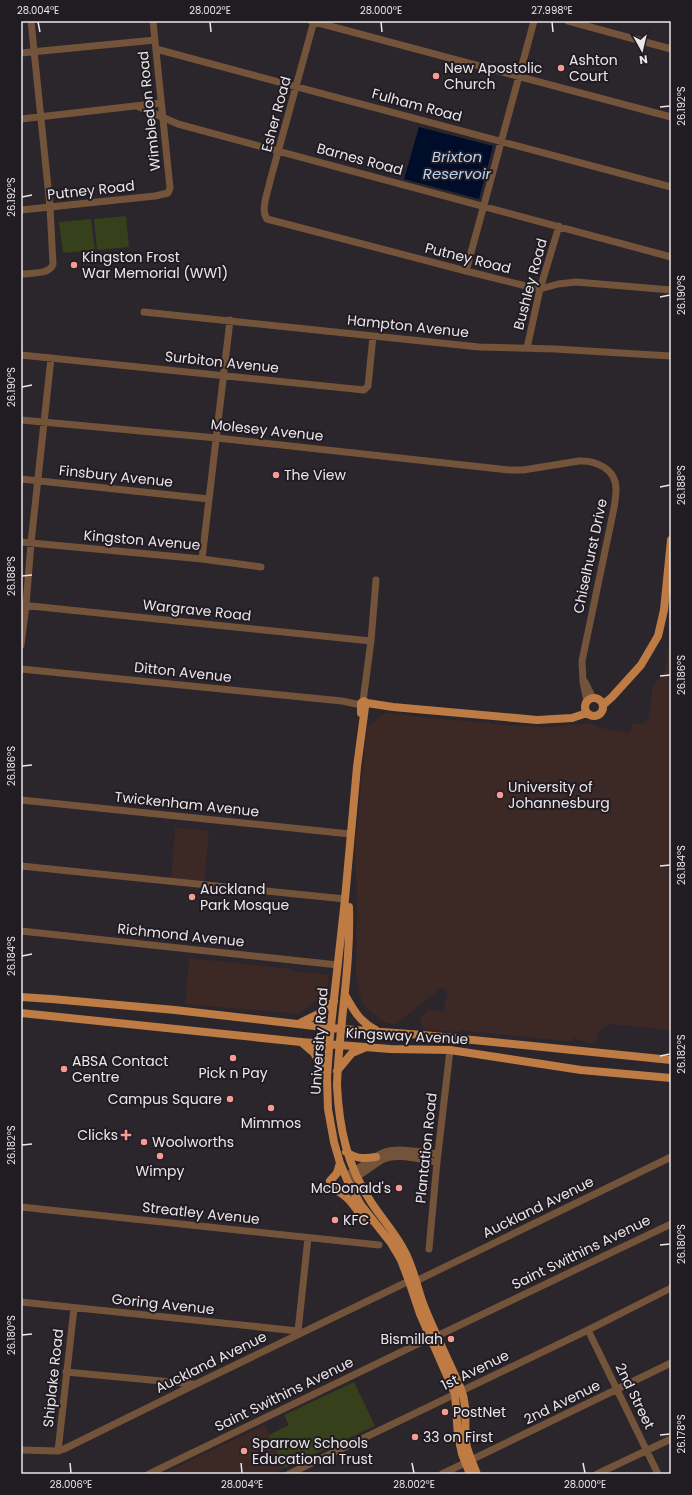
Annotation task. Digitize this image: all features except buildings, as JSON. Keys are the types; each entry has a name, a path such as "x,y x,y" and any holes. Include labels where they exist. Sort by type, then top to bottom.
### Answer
{"main road":[{"path":"592,704 609,701 634,675 658,636 664,610 671,540"},
{"name":"Ditton Avenue","path":"364,704 543,720 564,717 572,718 592,704"},
{"name":"University Road","path":"364,704 350,834 348,876 350,933 337,1071 337,1095 346,1152 355,1175 371,1202 402,1246 409,1260 415,1303 434,1337 458,1393 458,1436 468,1461"},
{"name":"University Road","path":"348,876 331,1027 328,1109 332,1133 346,1179 361,1205 396,1252 413,1281"},
{"path":"345,994 358,1017 368,1026 380,1031"},
{"name":"Kingsway Avenue","path":"21,997 75,1001 299,1023 341,1029 380,1031 671,1060"},
{"path":"299,1023 318,1014 334,1001"},
{"name":"Kingsway Avenue","path":"21,1012 301,1042 370,1047 450,1050 581,1070 671,1078"},
{"path":"301,1042 314,1053 328,1077"},
{"path":"337,1071 352,1053 360,1049 370,1047"},
{"path":"346,1152 362,1159 376,1157"},
{"path":"340,1163 337,1173 330,1184 348,1198 364,1218 374,1222"},
{"path":"468,1461 470,1474"},
{"path":"468,1461 477,1474"}],"street":[{"path":"21,274 51,270 54,264 50,207 31,21"},
{"name":"Wimbledon Road","path":"153,21 170,188 168,193 163,195"},
{"path":"313,21 671,118"},
{"name":"Esher Road","path":"265,214 270,181 280,151 313,21"},
{"path":"466,271 534,21"},
{"path":"568,21 671,49"},
{"path":"21,53 155,40"},
{"name":"Fulham Road","path":"156,49 671,187"},
{"path":"21,119 161,103"},
{"name":"Barnes Road","path":"137,106 163,119 178,124 671,256"},
{"name":"Putney Road","path":"21,210 163,195"},
{"name":"Putney Road","path":"265,214 266,217 271,220 540,289 558,284 576,282 671,290"},
{"name":"Bushley Road","path":"527,348 540,289 559,226"},
{"name":"Hampton Avenue","path":"144,312 479,347 510,349 527,348 671,356"},
{"path":"202,559 230,320"},
{"name":"Surbiton Avenue","path":"21,355 364,390 368,386 373,336"},
{"path":"21,645 51,358"},
{"name":"Molesey Avenue","path":"21,420 217,438 509,470"},
{"name":"Chiselhurst Drive","path":"509,470 523,470 588,460 602,465 610,472 614,481 616,490 614,508 582,661 583,679 592,704"},
{"name":"Finsbury Avenue","path":"21,479 209,499"},
{"name":"Kingston Avenue","path":"21,542 202,559 261,567"},
{"name":"University Road","path":"364,704 376,580"},
{"name":"Wargrave Road","path":"24,605 371,641"},
{"name":"Ditton Avenue","path":"21,668 364,704"},
{"name":"Twickenham Avenue","path":"21,800 350,834"},
{"path":"21,866 345,898"},
{"name":"Richmond Avenue","path":"21,931 338,965"},
{"name":"Plantation Road","path":"428,1248 436,1162 450,1050"},
{"path":"355,1175 376,1157 385,1152 396,1150 438,1154"},
{"path":"346,1179 388,1158 396,1157 436,1162"},
{"name":"Auckland Avenue","path":"21,1450 58,1452 300,1332 413,1281 671,1157"},
{"name":"Streatley Avenue","path":"21,1208 379,1245"},
{"name":"Saint Swithins Avenue","path":"149,1474 671,1224"},
{"path":"300,1332 308,1238"},
{"name":"1st Avenue","path":"289,1474 588,1330 671,1288"},
{"name":"Goring Avenue","path":"21,1302 300,1332"},
{"name":"Shiplake Road","path":"58,1452 74,1308"},
{"name":"2nd Street","path":"588,1330 658,1474"},
{"name":"2nd Avenue","path":"442,1474 671,1363"},
{"path":"66,1372 194,1385"},
{"path":"597,1474 671,1438"}],"shaded area":[{"path":"671,622 671,1030 609,1024 597,1034 596,1045 573,1038 572,1042 461,1030 457,1032 424,1029 420,1021 421,1017 428,1010 444,1012 445,1001 449,995 442,987 395,1025 384,1022 373,1014 362,1003 356,977 357,901 355,847 367,727 385,713 505,725 548,727 589,723 602,728 630,733 632,723 643,724 649,718 653,685 663,675 668,654"},
{"path":"175,827 209,831 204,885 171,881"},
{"path":"189,958 293,969 293,971 329,975 327,992 299,1014 185,1004"},
{"name":"Sparrow Schools Educational Trust","path":"265,1425 285,1468 274,1474 162,1474"}],"green space":[{"path":"126,216 129,247 97,250 94,219"},
{"path":"91,219 95,250 63,253 59,222"},
{"path":"354,1382 375,1426 285,1468 269,1435 289,1425 284,1415"}],"water":[{"name":"Brixton Reservoir","path":"419,127 493,146 479,199 404,179"}],"place":[{"name":"Ashton Court","path":"561,68"},
{"name":"New Apostolic Church","path":"436,76"},
{"name":"Kingston Frost War Memorial (WW1)","path":"74,265"},
{"name":"The View","path":"276,475"},
{"name":"University of Johannesburg","path":"500,795"},
{"name":"Auckland Park Mosque","path":"192,897"},
{"name":"Pick n Pay","path":"233,1058"},
{"name":"ABSA Contact Centre","path":"64,1069"},
{"name":"Campus Square","path":"230,1099"},
{"name":"Mimmos","path":"271,1108"},
{"name":"Clicks","path":"126,1135"},
{"name":"Woolworths","path":"144,1142"},
{"name":"Wimpy","path":"160,1156"},
{"name":"McDonald's","path":"399,1188"},
{"name":"KFC","path":"335,1220"},
{"name":"Bismillah","path":"451,1339"},
{"name":"PostNet","path":"445,1412"},
{"name":"33 on First","path":"415,1437"},
{"name":"Sparrow Schools Educational Trust","path":"244,1451"}]}
